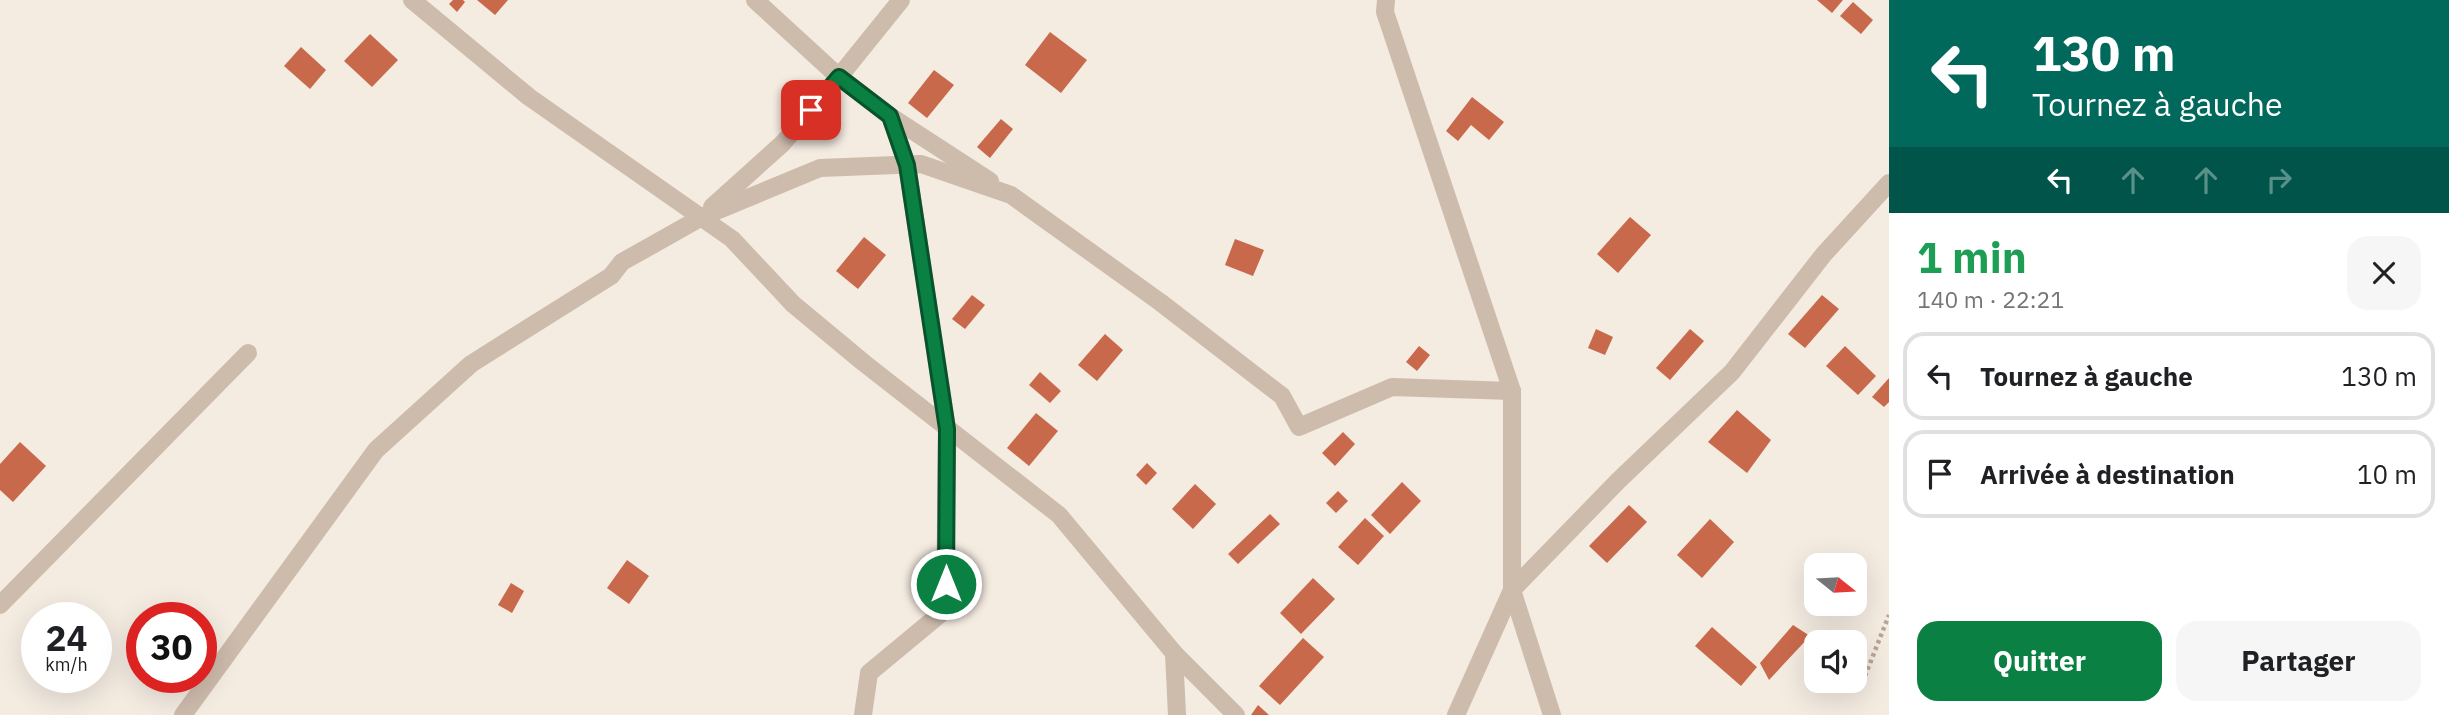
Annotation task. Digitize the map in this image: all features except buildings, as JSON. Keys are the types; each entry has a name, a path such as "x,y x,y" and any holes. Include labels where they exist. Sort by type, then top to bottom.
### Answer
{"street":[{"path":"412,0 529,97 732,239 793,304 947,429 1059,515 1174,653 1236,715"},
{"path":"755,0 839,77 890,116 1011,195 1160,302 1282,396 1299,428 1392,387 1512,391"},
{"path":"702,216 783,143 901,0"},
{"path":"1386,0 1385,12 1512,391 1512,590 1552,715"},
{"path":"863,715 869,673 945,610 947,429 907,165 890,116"},
{"path":"184,715 376,450 471,364 611,276 621,262 702,216 820,168 920,164 1011,195"},
{"path":"1455,715 1512,590 1618,481 1732,372 1824,254 1889,183"},
{"path":"0,605 248,353"},
{"path":"1174,653 1177,715"}],"path":[{"path":"1867,671 1889,615"}],"route":[{"path":"811,110 839,77 890,116 907,165 947,429 946,584"}]}
